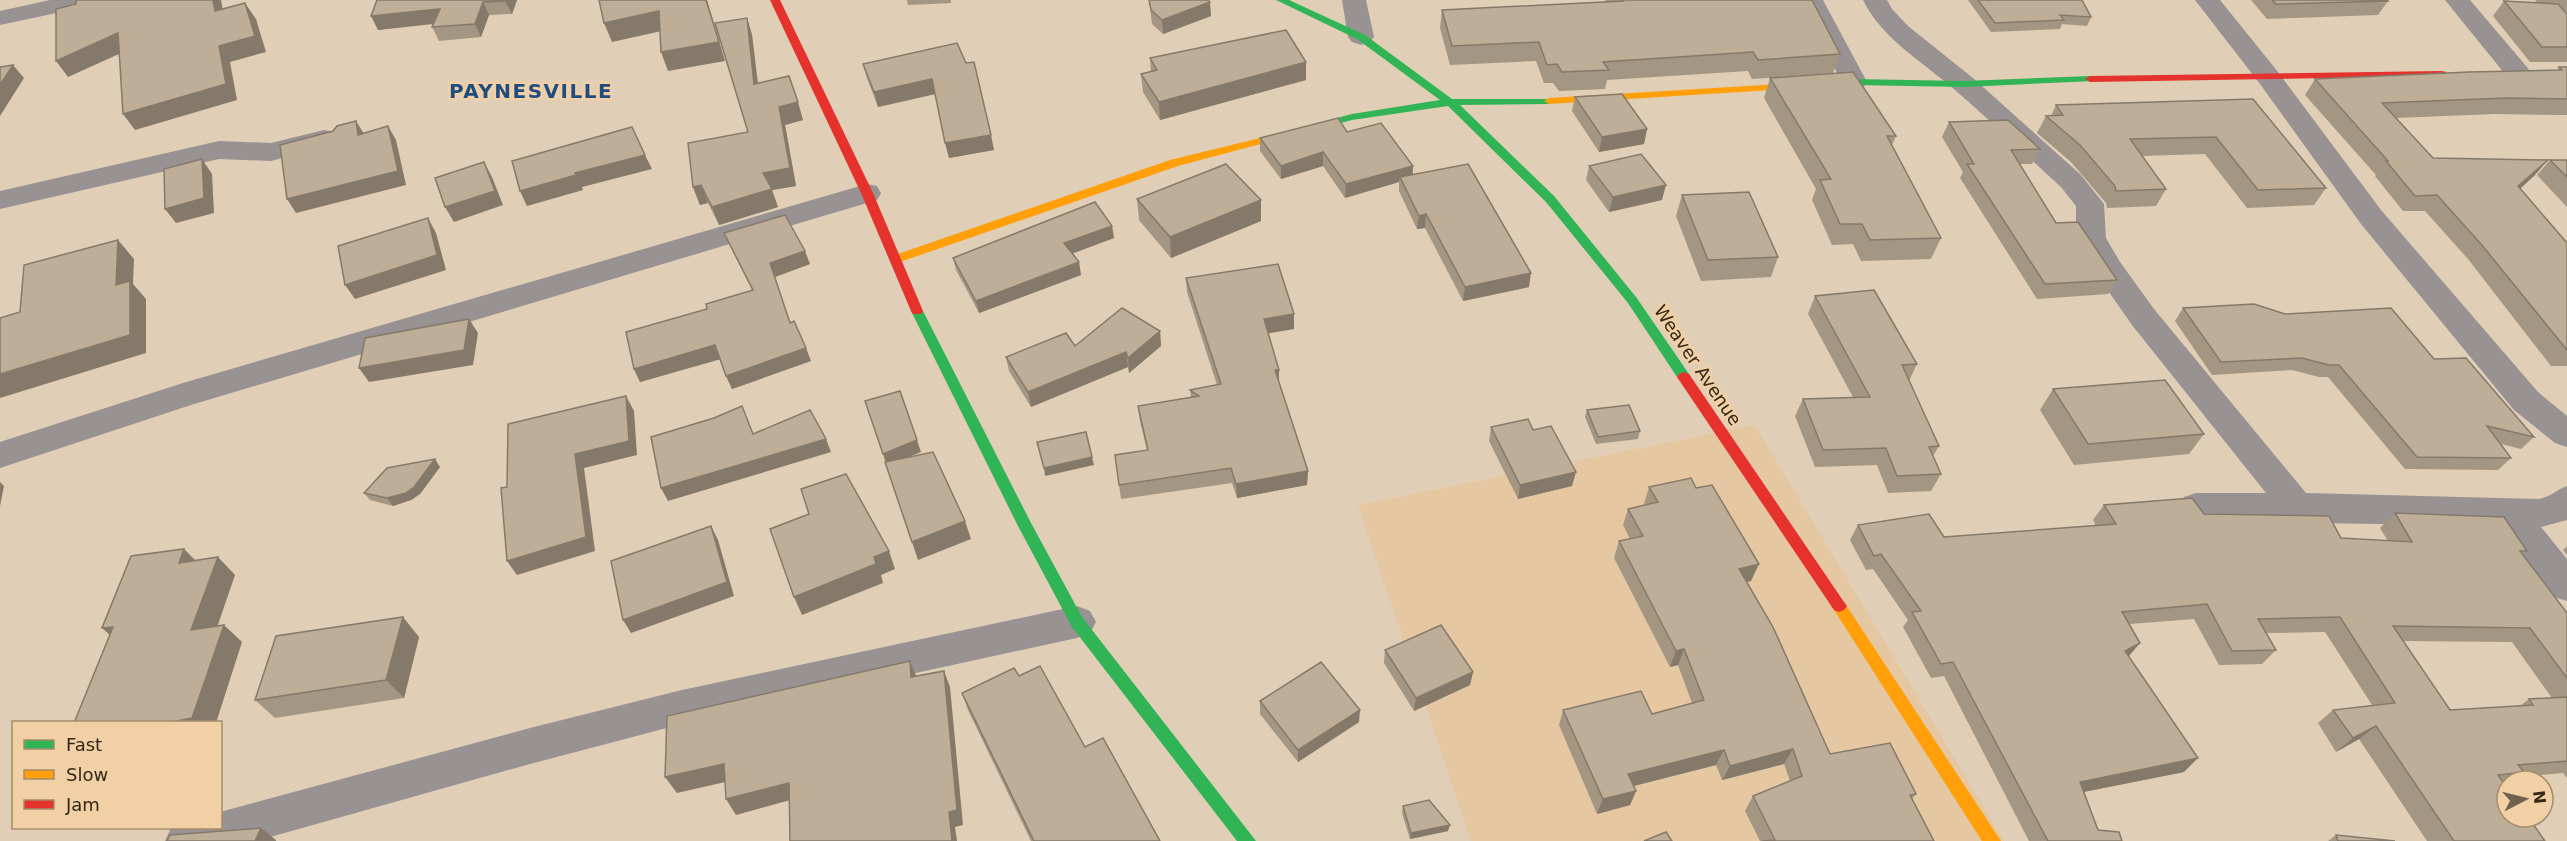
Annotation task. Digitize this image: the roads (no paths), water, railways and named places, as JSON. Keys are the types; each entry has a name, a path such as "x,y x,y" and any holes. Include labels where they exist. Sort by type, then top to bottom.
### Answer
{"street":[{"path":"0,18 85,0"},
{"path":"775,0 867,193 915,307 1025,526 1077,622 1247,841"},
{"name":"Weaver Avenue","path":"1281,0 1361,37 1450,102 1550,199 1632,300 1874,657 1992,841"},
{"path":"1354,0 1361,37"},
{"path":"1811,0 1854,82"},
{"path":"1875,0 1881,12 1899,30 2047,158 2090,204 2091,238 2108,268 2143,317 2297,507"},
{"path":"2206,0 2269,78 2371,217 2526,401 2567,434"},
{"path":"2457,0 2513,73"},
{"path":"896,259 1174,163 1352,117 1450,102 1574,101 1854,82 1964,84 2048,80 2458,74"},
{"path":"0,200 219,150 271,152 331,136"},
{"path":"0,455 183,394 867,193"},
{"path":"2196,507 2297,507 2510,513 2552,512 2562,507 2567,500"},
{"path":"2510,513 2567,586"},
{"path":"186,841 530,746 682,707 1077,622"}],"district":[{"name":"PAYNESVILLE","path":"531,91"}]}
